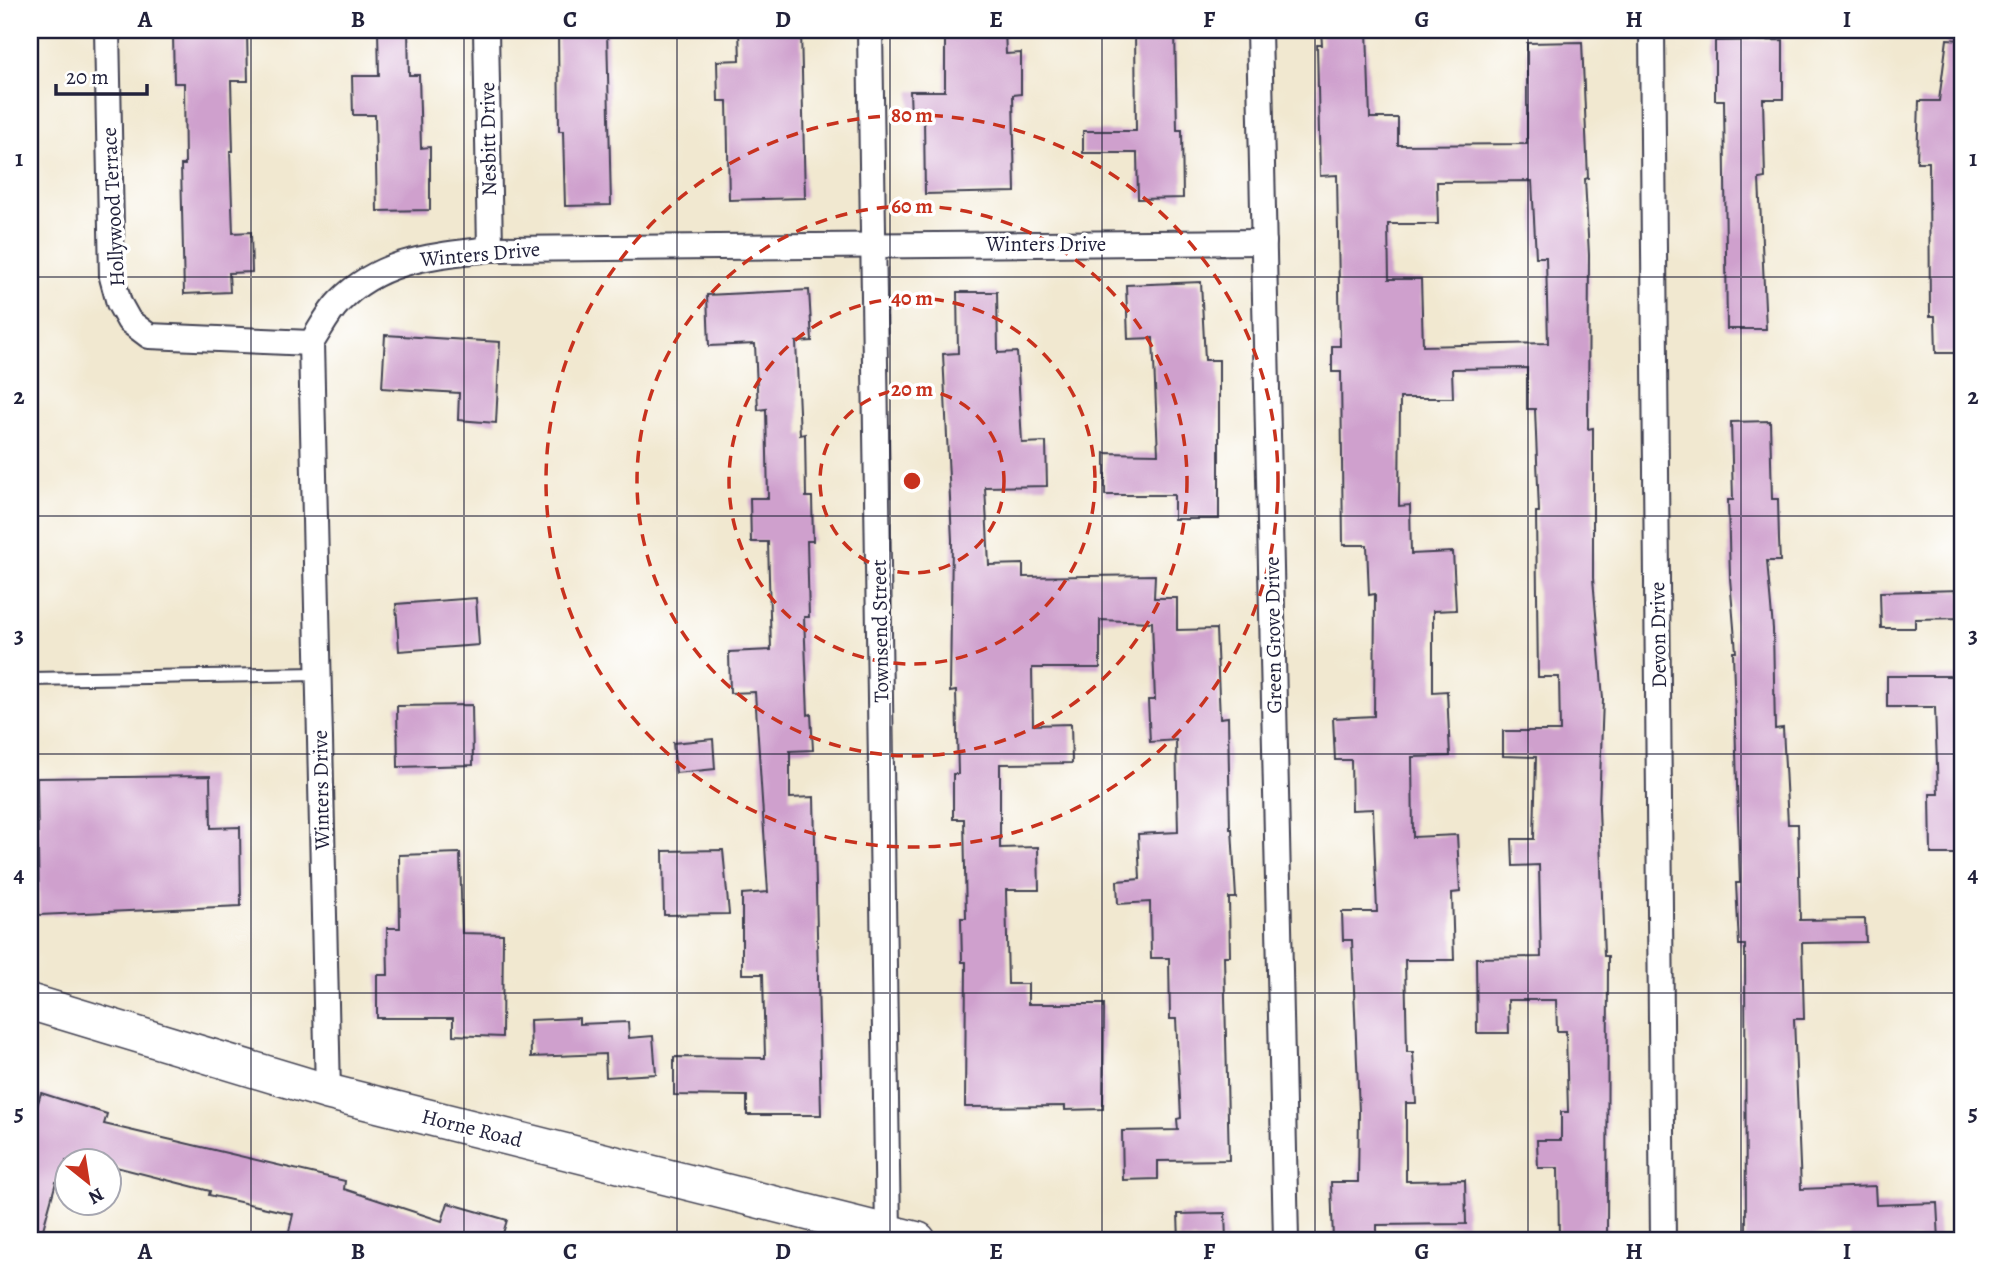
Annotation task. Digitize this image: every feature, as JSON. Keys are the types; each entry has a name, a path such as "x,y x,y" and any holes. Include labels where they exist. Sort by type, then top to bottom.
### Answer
{"main road":[{"name":"Horne Road","path":"30,1002 328,1092 903,1236"}],"street":[{"name":"Hollywood Terrace","path":"107,30 112,277 119,303 130,321 149,336 173,339 311,343"},
{"name":"Nesbitt Drive","path":"486,30 490,249"},
{"name":"Townsend Street","path":"870,30 903,1236"},
{"name":"Green Grove Drive","path":"1259,30 1286,1240"},
{"name":"Devon Drive","path":"1652,30 1663,1240"},
{"name":"Winters Drive","path":"328,1092 311,343 338,303 371,274 418,257 490,249 1264,242"}],"lane":[{"path":"30,679 318,674"}],"building":[{"path":"378,30 408,30 409,75 419,75 421,148 430,147 430,210 377,211 375,115 353,115 352,76 379,76"},
{"path":"558,30 607,30 611,205 565,206 563,131 559,131"},
{"path":"739,30 801,30 805,198 729,200 727,101 718,101 717,61 740,60"},
{"path":"945,30 1005,30 1006,54 1021,53 1021,94 1013,95 1015,192 925,194 924,118 911,118 910,91 945,91"},
{"path":"1135,30 1175,30 1177,130 1182,130 1183,198 1138,199 1137,153 1083,153 1083,131 1136,131"},
{"path":"1321,30 1367,30 1370,118 1398,118 1398,145 1527,144 1527,43 1582,42 1588,178 1585,179 1589,255 1588,429 1593,428 1593,578 1603,699 1599,807 1604,956 1608,956 1607,1240 1559,1240 1558,1168 1538,1168 1537,1140 1561,1140 1561,1112 1568,1112 1566,1031 1557,1031 1556,1000 1508,1000 1509,1033 1477,1033 1476,958 1541,957 1539,865 1513,866 1512,839 1534,839 1536,757 1503,756 1503,731 1560,731 1559,677 1538,677 1536,512 1539,512 1535,409 1527,409 1527,368 1452,369 1453,398 1400,398 1399,506 1410,505 1411,554 1453,552 1456,610 1433,611 1433,692 1447,691 1450,756 1412,757 1413,837 1457,835 1460,892 1452,893 1454,960 1405,960 1407,1052 1413,1052 1416,1103 1406,1103 1406,1181 1465,1180 1466,1224 1377,1225 1377,1240 1333,1240 1331,1182 1358,1182 1359,1112 1352,940 1343,940 1342,912 1377,912 1373,809 1352,810 1351,760 1335,760 1333,718 1374,716 1375,594 1369,595 1367,545 1343,545 1341,372 1332,372 1332,346 1340,346 1337,175 1320,176 1317,45 1322,45","holes":["1532,181 1536,257 1546,257 1548,343 1423,346 1421,279 1389,279 1388,224 1438,224 1437,182"]},
{"path":"247,32 248,81 231,81 233,151 230,151 233,233 251,232 252,272 229,273 230,292 184,294 181,165 185,165 184,83 174,83 173,35"},
{"path":"1947,39 1962,40 1962,353 1936,353 1935,316 1930,316 1929,162 1917,162 1919,101 1939,101"},
{"path":"1783,40 1783,99 1763,99 1765,178 1759,179 1766,329 1727,329 1724,100 1715,100 1715,41"},
{"path":"1201,282 1205,360 1219,360 1219,519 1174,519 1174,495 1105,495 1105,453 1158,454 1153,338 1128,339 1126,285"},
{"path":"809,290 812,341 796,342 800,435 805,434 806,497 812,497 813,541 807,541 809,617 804,617 808,715 811,714 813,750 790,751 790,798 814,797 821,1115 747,1115 747,1096 674,1095 674,1057 765,1058 763,974 742,974 742,894 768,892 755,692 730,693 729,652 771,650 768,542 751,542 750,498 768,498 766,409 758,410 755,344 709,346 707,295"},
{"path":"957,292 997,292 998,353 1017,352 1022,443 1046,442 1047,486 985,487 989,565 1023,564 1023,577 1155,575 1154,598 1177,598 1177,630 1216,629 1220,718 1228,717 1230,829 1236,898 1229,898 1230,956 1224,956 1229,1160 1158,1161 1158,1179 1123,1180 1122,1131 1178,1130 1177,1119 1181,1118 1176,1019 1170,1019 1169,958 1151,958 1150,902 1118,904 1117,881 1140,879 1138,834 1178,832 1176,740 1150,742 1148,700 1155,700 1152,622 1100,620 1100,668 1032,668 1033,725 1071,724 1072,763 1000,764 1000,848 1038,847 1039,890 1006,890 1008,984 1028,984 1028,1004 1104,1004 1103,1109 1065,1110 1065,1106 965,1107 966,962 962,962 961,918 966,918 964,819 953,819 953,774 958,774 956,691 950,692 952,540 943,354 958,353"},
{"path":"385,335 500,342 496,423 458,420 459,393 382,388"},
{"path":"1770,421 1772,499 1778,499 1780,561 1767,561 1773,629 1775,729 1783,728 1788,824 1798,824 1800,920 1865,919 1866,942 1802,943 1804,1019 1794,1019 1801,1189 1875,1186 1876,1205 1937,1203 1939,1240 1850,1240 1849,1233 1746,1240 1745,945 1739,945 1736,883 1740,883 1733,652 1736,652 1730,578 1728,500 1733,500 1731,422"},
{"path":"1962,590 1962,618 1915,619 1915,628 1881,628 1880,592"},
{"path":"476,598 479,645 399,651 396,604"},
{"path":"1887,676 1962,676 1962,854 1931,854 1930,794 1938,794 1935,707 1887,707"},
{"path":"472,705 473,765 398,767 397,706"},
{"path":"713,739 715,769 676,773 673,743"},
{"path":"210,776 211,828 240,827 241,906 39,915 37,778"},
{"path":"723,850 729,914 664,915 663,851"},
{"path":"460,853 462,933 503,934 502,1037 453,1035 453,1018 377,1018 377,975 388,975 387,928 400,928 399,855"},
{"path":"579,1018 579,1024 628,1022 629,1038 653,1036 656,1074 606,1077 605,1054 531,1057 530,1020"},
{"path":"41,1093 107,1114 104,1124 345,1181 344,1189 442,1221 448,1203 507,1220 501,1240 287,1240 293,1214 209,1195 210,1191 122,1169 122,1148 52,1148 52,1196 40,1240 30,1240 30,1129"},
{"path":"1225,1213 1226,1240 1179,1240 1178,1214"}]}
